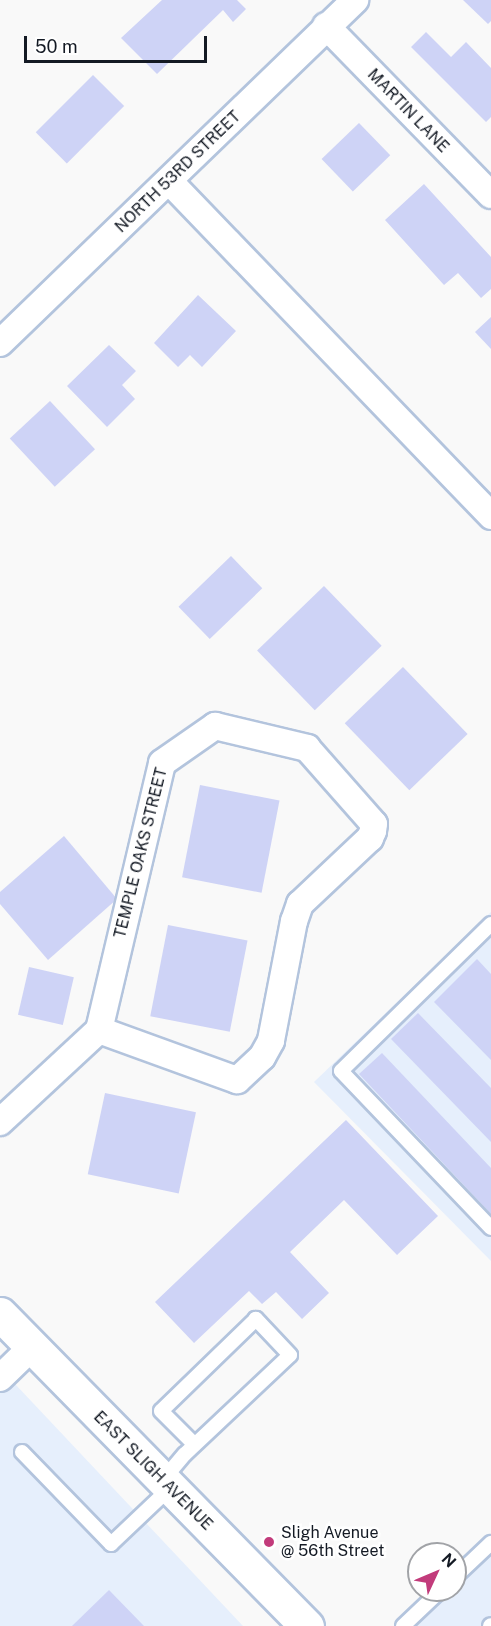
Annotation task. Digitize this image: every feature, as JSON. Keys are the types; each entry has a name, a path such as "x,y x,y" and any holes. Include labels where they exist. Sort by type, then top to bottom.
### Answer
{"street":[{"name":"NORTH 53RD STREET","path":"0,343 355,0"},
{"name":"MARTIN LANE","path":"326,26 491,195"},
{"path":"169,181 491,516"},
{"name":"TEMPLE OAKS STREET","path":"215,726 307,748 374,824 370,838 300,904 294,921 271,1041 262,1057 237,1080 99,1029 162,763 215,726"},
{"path":"0,1122 99,1029"},
{"name":"EAST SLIGH AVENUE","path":"0,1314 307,1626"},
{"path":"0,1378 32,1347"}],"lane":[{"path":"491,924 341,1071 491,1228"},
{"path":"22,1452 111,1544 166,1485 195,1444 290,1355 256,1319 161,1411 195,1444"},
{"path":"467,1566 491,1543"},
{"path":"403,1626 428,1602"}],"shaded area":[{"path":"491,912 491,1261 314,1082"},
{"path":"0,1368 243,1626 0,1626"},
{"path":"491,1544 491,1626 410,1626 434,1602 467,1602 467,1569"}],"building":[{"path":"162,0 237,0 246,9 233,22 223,10 157,74 121,38"},
{"path":"463,0 491,0 491,21 488,24"},
{"path":"426,32 451,57 466,42 491,68 491,117 486,122 411,47"},
{"path":"93,75 124,106 67,163 36,132"},
{"path":"359,123 390,155 353,191 322,159"},
{"path":"424,184 491,257 491,289 481,298 458,273 444,285 385,220"},
{"path":"198,295 236,331 202,367 190,355 178,367 154,343"},
{"path":"491,317 491,349 475,332"},
{"path":"109,345 136,371 122,385 135,399 107,427 67,386"},
{"path":"50,401 95,449 55,487 10,439"},
{"path":"231,556 262,588 210,639 178,607"},
{"path":"324,586 382,646 315,710 257,651"},
{"path":"403,667 468,734 409,790 345,723"},
{"path":"200,785 280,800 262,893 182,877"},
{"path":"64,836 117,899 48,960 0,904 0,892"},
{"path":"168,925 248,940 230,1032 150,1016"},
{"path":"477,959 491,974 491,1060 434,1002"},
{"path":"29,967 74,977 63,1025 18,1015"},
{"path":"418,1013 491,1088 491,1142 391,1039"},
{"path":"382,1053 491,1168 491,1214 359,1074"},
{"path":"105,1093 196,1112 179,1194 88,1174"},
{"path":"346,1120 438,1216 397,1255 344,1200 290,1252 329,1293 302,1319 276,1292 262,1304 249,1291 194,1343 155,1302"},
{"path":"109,1590 144,1626 72,1626"}],"place":[{"name":"Sligh Avenue @ 56th Street","path":"269,1542"}]}
